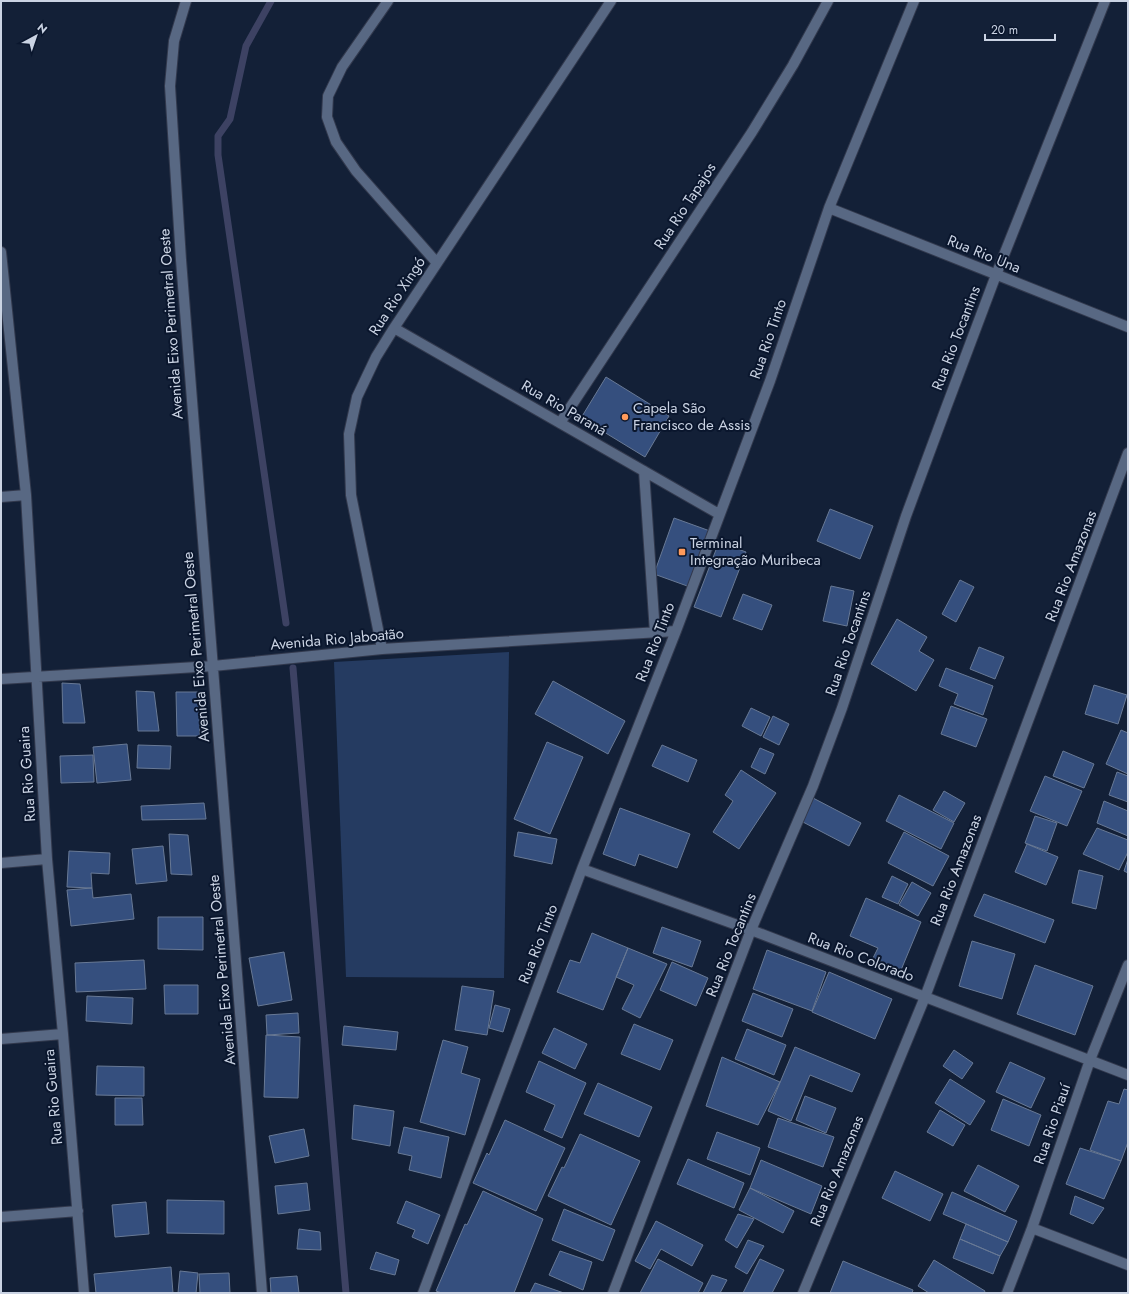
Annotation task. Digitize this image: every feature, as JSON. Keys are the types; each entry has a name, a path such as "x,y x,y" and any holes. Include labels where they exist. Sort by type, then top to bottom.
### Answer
{"street":[{"name":"Avenida Eixo Perimetral Oeste","path":"186,1 174,41 170,86 180,252 262,1293"},
{"path":"388,1 342,68 328,96 327,117 336,142 356,171 437,263"},
{"name":"Rua Rio Xingó","path":"382,650 350,495 349,434 357,397 376,357 394,328 611,1"},
{"name":"Rua Rio Tapajos","path":"560,423 752,132 793,64 828,1"},
{"name":"Rua Rio Tinto","path":"423,1293 582,869 676,631 770,381 829,208 914,1"},
{"name":"Rua Rio Tocantins","path":"613,1293 751,930 813,786 842,708 906,516 996,275 1105,1"},
{"name":"Rua Rio Una","path":"829,208 1128,326"},
{"name":"Rua Rio Guaira","path":"1,252 4,312 26,494 47,859 84,1293"},
{"name":"Rua Rio Paraná","path":"394,328 719,514"},
{"name":"Rua Rio Amazonas","path":"804,1293 925,997 1128,453"},
{"name":"Rua Rio Tinto","path":"644,471 655,633"},
{"path":"1,497 26,494"},
{"name":"Avenida Rio Jaboatão","path":"1,679 213,666 382,650 676,631"},
{"path":"1,863 47,859"},
{"name":"Rua Rio Colorado","path":"582,869 751,930 1128,1075"},
{"name":"Rua Rio Piauí","path":"1007,1293 1032,1228 1090,1060 1128,965"},
{"path":"1,1039 63,1034"},
{"path":"1,1217 78,1211"},
{"path":"1032,1228 1128,1265"}],"shaded area":[{"path":"509,652 504,978 346,977 334,662"}],"building":[{"name":"Capela São Francisco de Assis","path":"606,377 669,416 645,457 581,418"},
{"path":"830,509 873,526 860,559 817,541"},
{"name":"Terminal Integração Muribeca","path":"674,518 710,531 690,587 654,574"},
{"path":"719,542 746,552 721,617 694,607"},
{"path":"960,580 974,587 956,622 942,614"},
{"path":"831,586 854,591 847,626 823,621"},
{"path":"743,594 772,605 762,630 733,619"},
{"path":"897,619 927,637 919,651 934,660 916,691 871,664"},
{"path":"979,647 1004,657 995,679 970,669"},
{"path":"946,668 993,686 983,715 954,704 958,694 939,686"},
{"path":"553,681 625,721 608,754 535,714"},
{"path":"62,683 80,684 85,723 63,723"},
{"path":"1094,685 1127,695 1118,724 1085,714"},
{"path":"136,691 154,692 159,731 138,731"},
{"path":"176,692 198,692 200,736 177,736"},
{"path":"951,706 987,719 976,747 941,734"},
{"path":"751,708 770,717 761,736 742,726"},
{"path":"773,716 789,724 779,745 763,737"},
{"path":"1121,730 1128,733 1128,774 1106,764"},
{"path":"547,742 583,757 550,834 514,819"},
{"path":"127,744 131,780 97,783 93,747"},
{"path":"138,745 171,746 170,769 137,768"},
{"path":"662,745 697,760 688,782 652,766"},
{"path":"760,748 774,754 765,774 751,767"},
{"path":"1063,751 1094,764 1084,788 1053,776"},
{"path":"93,755 94,782 61,783 60,756"},
{"path":"741,770 776,793 739,849 713,832 733,801 725,795"},
{"path":"1117,772 1128,776 1128,802 1109,795"},
{"path":"1045,776 1082,791 1067,826 1030,811"},
{"path":"944,791 965,803 954,822 933,810"},
{"path":"899,795 954,823 941,849 886,821"},
{"path":"813,798 861,823 849,846 801,821"},
{"path":"1104,801 1128,811 1128,836 1097,823"},
{"path":"204,803 206,819 142,820 141,806"},
{"path":"620,808 690,834 677,868 639,854 635,866 603,854"},
{"path":"1035,816 1057,823 1047,851 1025,843"},
{"path":"1097,828 1128,840 1128,852 1119,870 1083,854"},
{"path":"518,832 557,839 552,864 514,856"},
{"path":"904,832 949,856 933,886 888,863"},
{"path":"169,834 188,835 192,875 171,874"},
{"path":"1027,844 1058,857 1046,885 1015,872"},
{"path":"163,846 167,881 136,884 132,849"},
{"path":"69,851 110,853 109,874 91,873 92,888 67,887"},
{"path":"1128,859 1128,873 1124,871"},
{"path":"1079,870 1103,876 1096,909 1072,903"},
{"path":"892,876 908,884 898,904 882,897"},
{"path":"912,882 931,893 918,916 899,905"},
{"path":"92,888 93,898 131,894 134,919 71,926 67,890"},
{"path":"984,894 1054,920 1045,943 974,916"},
{"path":"866,898 921,922 901,970 873,958 878,948 850,936"},
{"path":"158,917 203,917 203,950 158,949"},
{"path":"662,927 701,941 692,967 653,953"},
{"path":"592,933 628,948 603,1010 557,992 570,960 580,963"},
{"path":"972,941 1015,954 1002,999 959,986"},
{"path":"628,948 667,964 640,1018 622,1009 634,985 616,977"},
{"path":"767,950 826,972 812,1011 753,989"},
{"path":"284,952 292,1000 258,1006 249,958"},
{"path":"144,960 146,989 76,992 75,963"},
{"path":"672,962 708,978 696,1006 660,990"},
{"path":"1035,965 1093,986 1075,1035 1017,1014"},
{"path":"829,972 892,999 875,1039 812,1012"},
{"path":"164,985 198,985 198,1014 165,1014"},
{"path":"462,986 494,991 487,1035 455,1030"},
{"path":"753,993 793,1009 782,1037 742,1021"},
{"path":"87,996 133,998 132,1024 86,1021"},
{"path":"495,1005 510,1009 503,1032 489,1028"},
{"path":"298,1013 299,1033 267,1035 266,1015"},
{"path":"634,1024 673,1040 660,1070 621,1054"},
{"path":"344,1026 398,1032 396,1050 342,1045"},
{"path":"554,1028 587,1044 575,1069 542,1053"},
{"path":"747,1029 786,1045 774,1075 735,1059"},
{"path":"266,1035 300,1037 298,1098 264,1097"},
{"path":"443,1040 468,1047 461,1073 480,1079 465,1135 420,1122"},
{"path":"795,1047 860,1074 852,1092 810,1075 791,1121 768,1111"},
{"path":"954,1050 973,1063 962,1079 943,1066"},
{"path":"722,1057 780,1082 758,1125 706,1106"},
{"path":"539,1061 586,1083 562,1138 544,1130 555,1105 526,1092"},
{"path":"1010,1062 1045,1078 1031,1108 996,1092"},
{"path":"97,1066 144,1067 144,1096 96,1095"},
{"path":"950,1079 985,1101 970,1125 935,1103"},
{"path":"598,1083 652,1107 639,1137 584,1114"},
{"path":"1124,1089 1128,1090 1128,1142 1121,1161 1090,1150 1108,1101 1119,1104"},
{"path":"805,1096 836,1108 826,1133 796,1120"},
{"path":"115,1098 142,1098 143,1125 115,1125"},
{"path":"1003,1099 1041,1115 1029,1146 991,1130"},
{"path":"354,1105 394,1111 390,1146 352,1139"},
{"path":"940,1110 965,1125 953,1146 927,1132"},
{"path":"778,1118 834,1137 823,1167 768,1147"},
{"path":"505,1120 565,1148 536,1211 473,1183 487,1153 489,1155"},
{"path":"404,1127 449,1137 441,1178 409,1170 412,1156 398,1153"},
{"path":"304,1129 309,1156 275,1163 269,1136"},
{"path":"717,1132 760,1148 750,1175 707,1159"},
{"path":"580,1134 640,1161 611,1225 548,1196 562,1167 564,1168"},
{"path":"1080,1148 1121,1161 1104,1199 1066,1184"},
{"path":"688,1159 744,1183 734,1208 677,1184"},
{"path":"761,1160 822,1186 811,1214 750,1188"},
{"path":"978,1165 1019,1186 1005,1212 964,1191"},
{"path":"895,1171 943,1194 930,1221 882,1198"},
{"path":"307,1183 310,1210 278,1214 275,1186"},
{"path":"750,1188 794,1211 783,1233 739,1210"},
{"path":"483,1191 543,1219 514,1293 442,1293 436,1291 465,1224 467,1225"},
{"path":"952,1192 1017,1221 1008,1242 943,1214"},
{"path":"1075,1196 1104,1208 1093,1224 1070,1214"},
{"path":"167,1200 224,1201 224,1234 167,1233"},
{"path":"406,1201 440,1215 428,1244 412,1237 415,1230 397,1223"},
{"path":"146,1202 149,1234 115,1237 112,1205"},
{"path":"564,1209 615,1230 603,1261 552,1240"},
{"path":"738,1214 754,1219 737,1248 725,1240"},
{"path":"656,1221 703,1245 692,1266 661,1249 650,1269 635,1261"},
{"path":"966,1224 1008,1242 1000,1256 960,1239"},
{"path":"299,1229 320,1232 321,1250 297,1249"},
{"path":"960,1239 1000,1256 993,1274 953,1258"},
{"path":"748,1240 764,1246 747,1274 735,1267"},
{"path":"560,1251 592,1262 583,1290 549,1275"},
{"path":"376,1252 399,1260 395,1275 370,1269"},
{"path":"658,1259 703,1283 698,1293 640,1293"},
{"path":"760,1259 784,1270 772,1293 743,1293"},
{"path":"934,1260 985,1291 984,1293 929,1293 918,1286"},
{"path":"843,1261 913,1290 912,1293 830,1293"},
{"path":"171,1267 173,1293 96,1293 94,1274"},
{"path":"180,1271 198,1273 196,1293 178,1293"},
{"path":"229,1273 230,1293 200,1293 199,1274"},
{"path":"712,1275 727,1280 720,1293 703,1293"},
{"path":"297,1276 299,1293 271,1293 270,1278"},
{"path":"535,1283 564,1293 530,1293"}],"waterway":[{"path":"271,1 246,46 230,119 218,136 218,155 286,623"},
{"path":"293,668 346,1293"}],"place":[{"name":"Capela São Francisco de Assis","path":"625,417"},
{"name":"Terminal Integração Muribeca","path":"682,552"}]}
